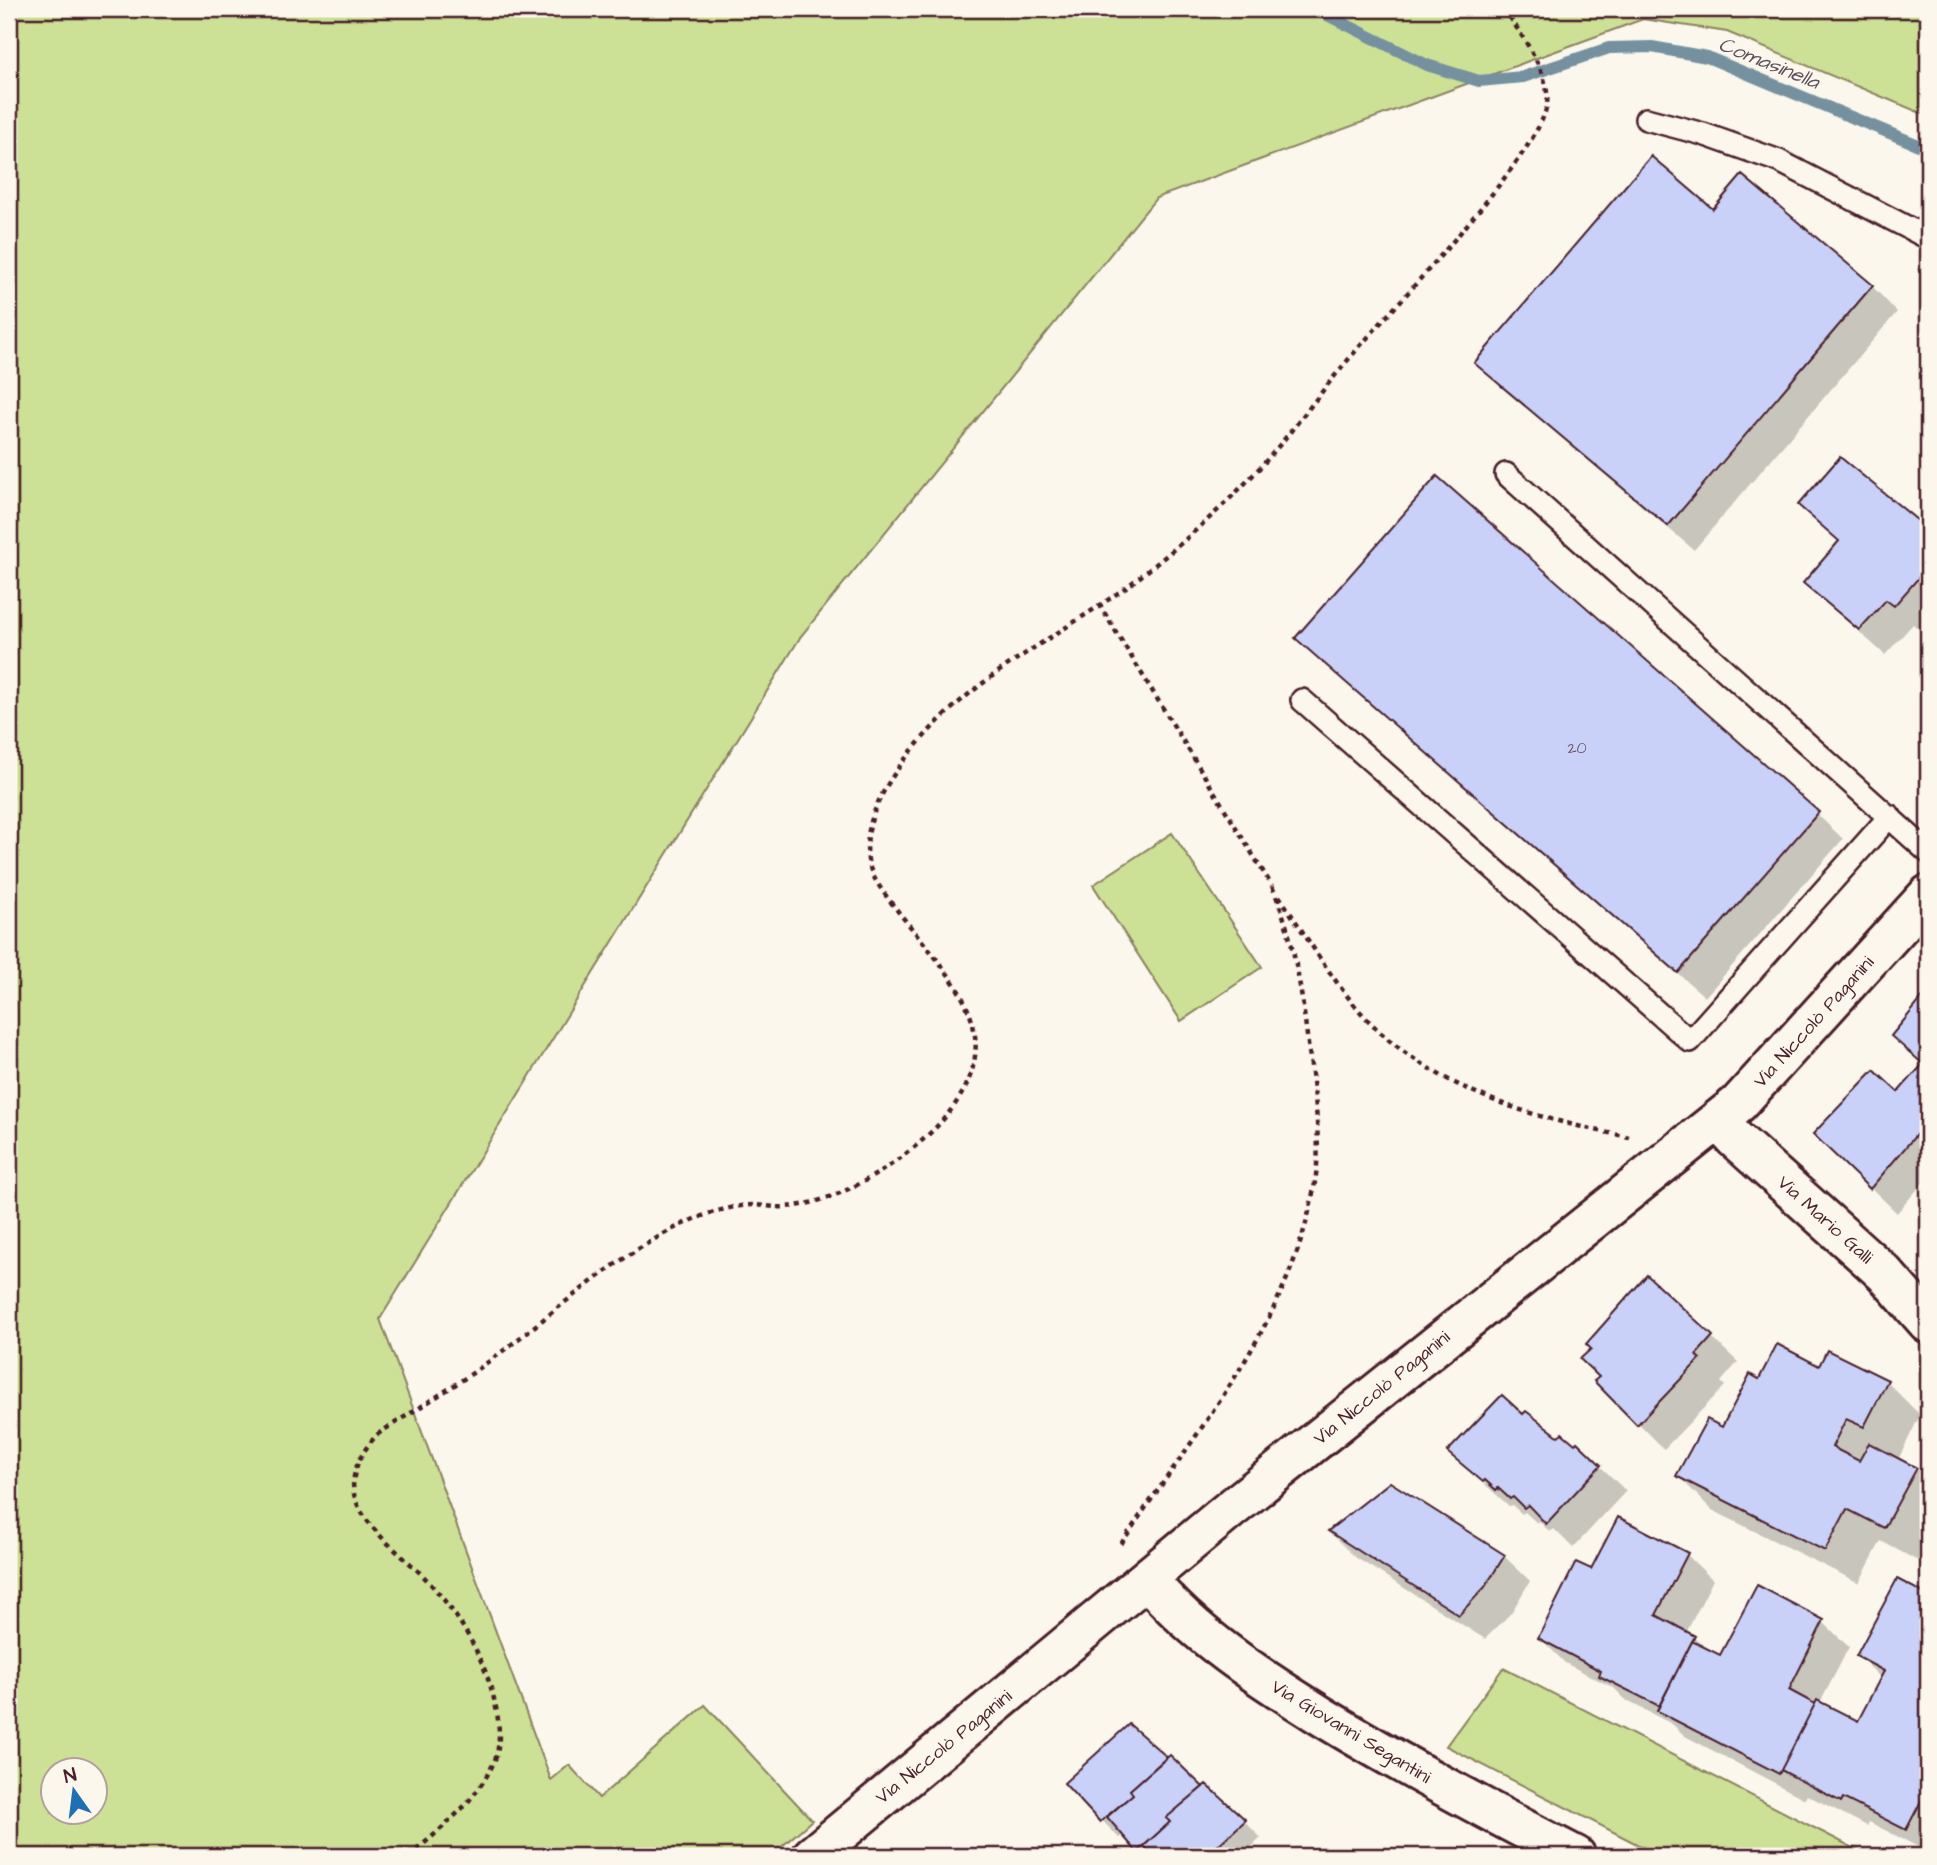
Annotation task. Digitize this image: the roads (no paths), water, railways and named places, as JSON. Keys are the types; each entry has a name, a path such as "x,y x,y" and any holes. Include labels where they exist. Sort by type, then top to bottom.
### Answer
{"street":[{"name":"Via Niccolò Paganini","path":"812,1856 1356,1408 1707,1130 1769,1072 1928,895"},
{"name":"Via Mario Galli","path":"1707,1130 1735,1139 1884,1273 1928,1322"},
{"name":"Via Giovanni Segantini","path":"1147,1579 1207,1639 1298,1701 1400,1764 1576,1856"}],"lane":[{"path":"1646,119 1703,134 1779,161 1928,238"},
{"path":"1506,474 1928,852"},
{"path":"1302,699 1690,1041 1890,816"}],"waterway":[{"name":"Comasinella","path":"1315,9 1427,65 1479,81 1523,77 1609,48 1652,47 1707,57 1928,149"}]}
